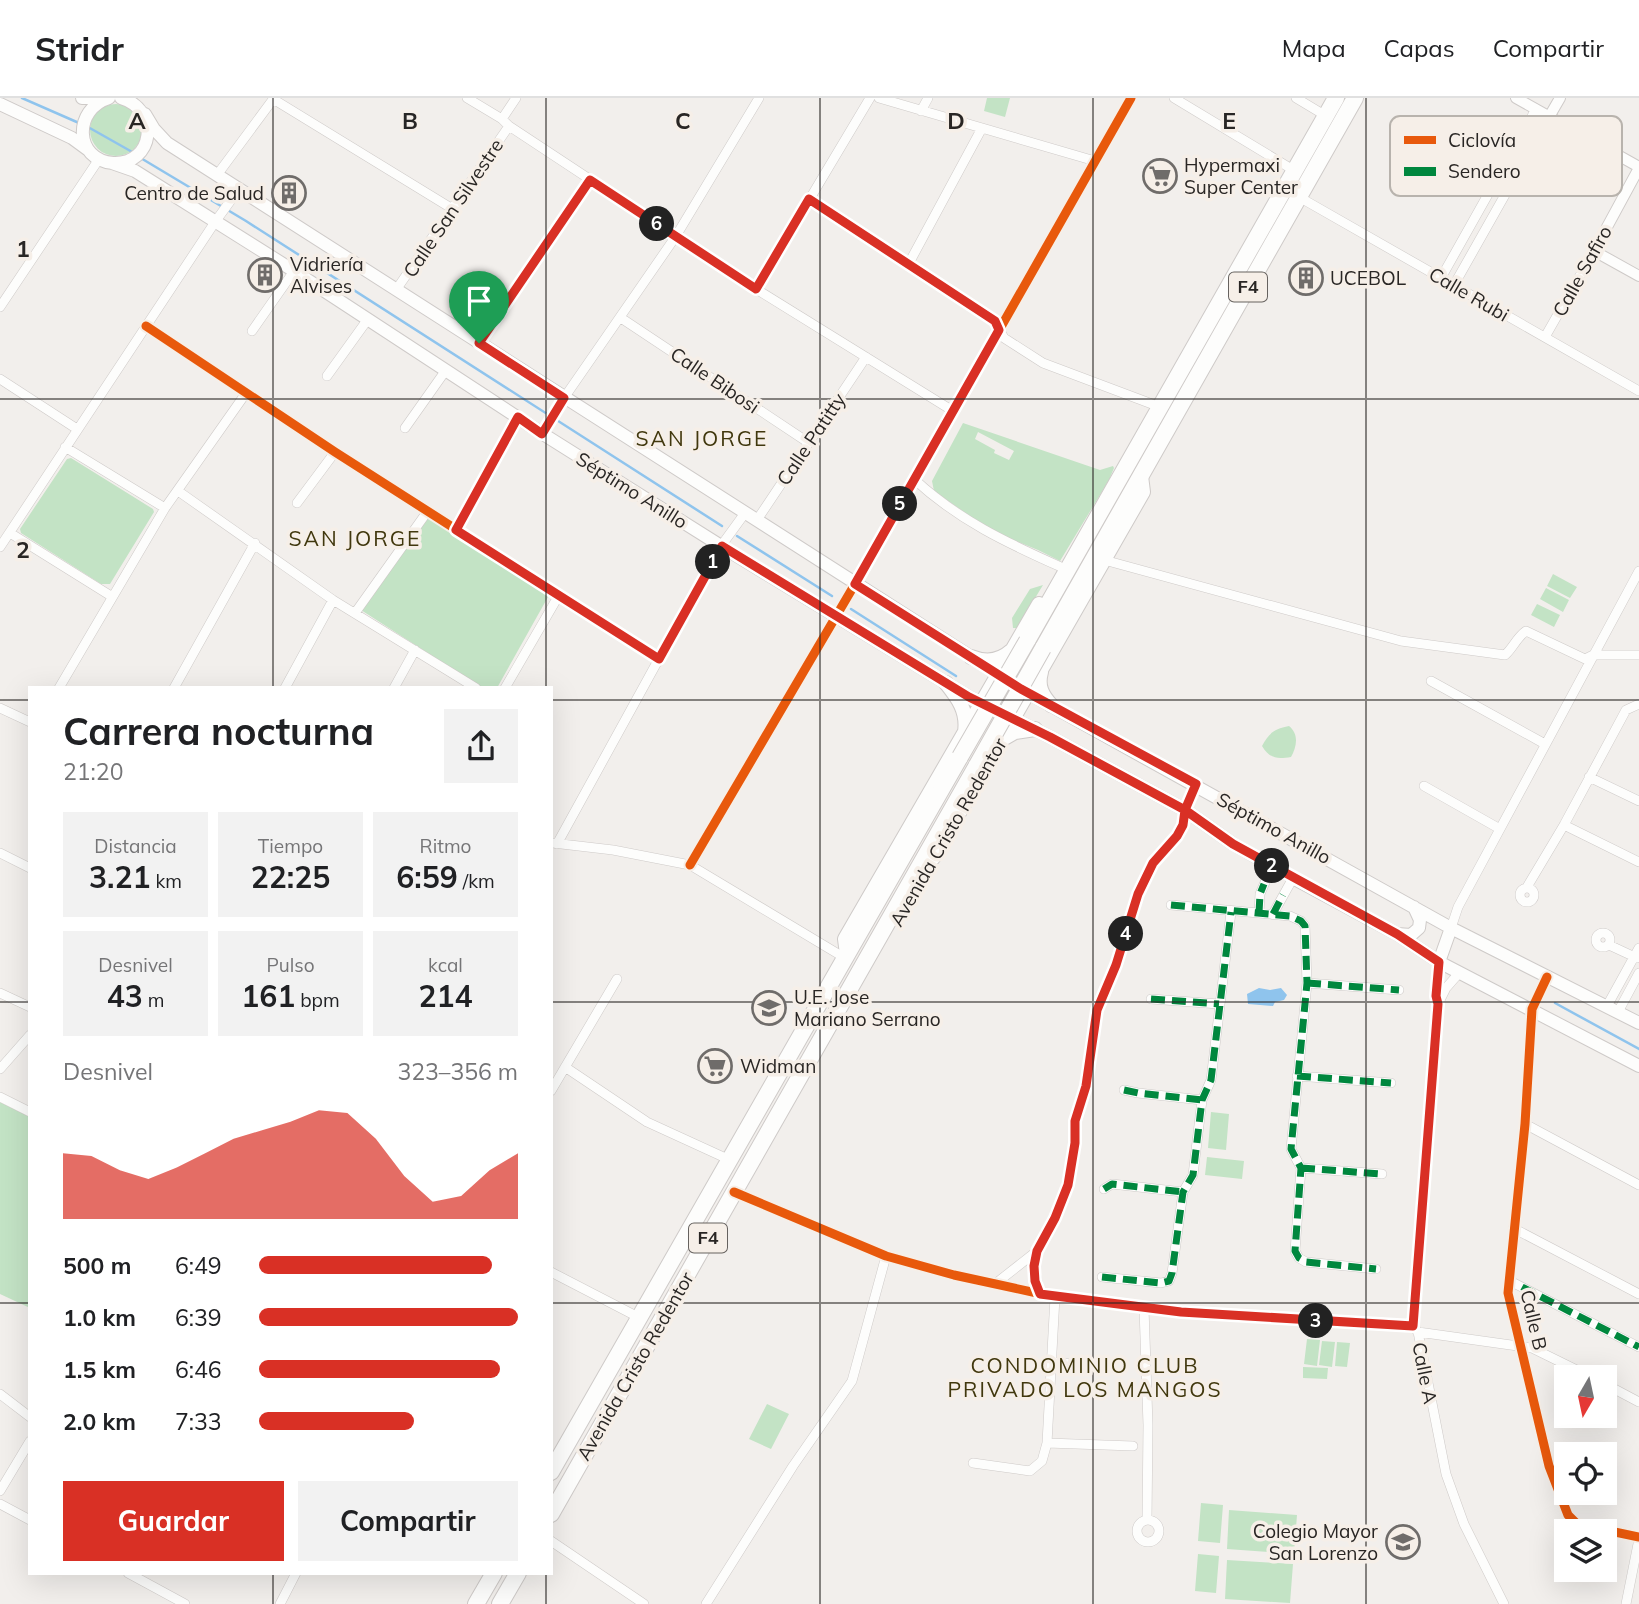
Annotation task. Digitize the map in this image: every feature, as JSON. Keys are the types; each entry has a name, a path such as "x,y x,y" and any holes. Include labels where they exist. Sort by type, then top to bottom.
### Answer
{"highway":[{"name":"Avenida Cristo Redentor","path":"553,1469 960,757 1020,644 1126,468 1336,98"},
{"name":"Avenida Cristo Redentor","path":"553,1511 1355,98"},
{"path":"710,1235 717,1208 761,1131 761,1121 756,1115"},
{"path":"674,1299 670,1289 672,1282 693,1242 701,1210"},
{"path":"476,1604 493,1575"},
{"path":"500,1604 516,1575"}],"main road":[{"path":"82,98 103,98"},
{"path":"96,157 87,147 83,126 95,104 109,98"},
{"path":"121,98 140,106 160,136 217,175 971,657 1002,669 1019,682 1035,681 1051,705"},
{"path":"0,104 72,138 96,157"},
{"path":"112,163 134,156 148,134 140,106"},
{"name":"Séptimo Anillo","path":"96,157 135,171 518,417 546,429 722,546 946,683 979,709"},
{"name":"Avenida Cristo Redentor","path":"846,956 845,939 964,733 1020,644 1112,478 1126,468"},
{"name":"Avenida Cristo Redentor","path":"864,963 877,955 1143,492 1141,476"},
{"path":"971,657 990,662 1008,654 1020,644"},
{"name":"Séptimo Anillo","path":"1035,681 1051,705 1451,928 1639,1023"},
{"path":"946,683 962,705 966,718 964,733"},
{"path":"979,709 999,716 1006,730 1015,732 1035,729"},
{"name":"Séptimo Anillo","path":"1006,730 1035,729 1185,810 1233,844 1272,866"},
{"name":"Séptimo Anillo","path":"1293,878 1397,934 1439,962 1639,1066"},
{"path":"1397,934 1411,935 1419,928 1420,920 1414,907"},
{"path":"1439,962 1451,928"}],"street":[{"path":"467,98 756,289 953,411"},
{"name":"Calle San Silvestre","path":"397,290 505,122 516,98"},
{"path":"546,429 564,398 676,236 759,98"},
{"path":"756,289 870,98"},
{"path":"879,98 1095,161"},
{"path":"921,111 928,98"},
{"path":"690,865 855,584 1131,98"},
{"path":"1174,98 1294,171"},
{"path":"1297,98 1326,116"},
{"path":"1516,98 1547,116"},
{"path":"1532,116 1542,98"},
{"path":"1550,116 1560,98"},
{"path":"217,175 273,99 451,208"},
{"path":"908,265 982,128"},
{"path":"0,307 96,157"},
{"path":"1622,158 1639,167"},
{"name":"Calle Safiro","path":"1545,337 1639,167"},
{"path":"479,343 590,180"},
{"path":"0,547 145,326 239,189"},
{"path":"1441,278 1487,196"},
{"path":"1454,285 1504,196"},
{"name":"Calle Rubi","path":"1298,197 1639,391"},
{"path":"809,199 995,321 1004,338 1014,346 1043,363 1160,407"},
{"path":"1594,251 1639,276"},
{"path":"252,331 294,271"},
{"name":"Calle Bibosi","path":"621,318 809,443"},
{"path":"327,376 368,319"},
{"path":"145,326 427,512 659,659"},
{"name":"Calle Patitty","path":"757,520 866,357"},
{"path":"405,428 446,370"},
{"path":"0,379 77,429"},
{"path":"60,686 165,508 246,393"},
{"path":"456,530 518,417"},
{"path":"65,447 165,508"},
{"path":"298,503 335,452"},
{"path":"914,479 988,534 1061,567"},
{"path":"178,491 333,600 473,686"},
{"path":"355,612 427,512"},
{"path":"745,513 722,546 554,843 613,850 690,865 846,956"},
{"path":"10,533 111,596"},
{"path":"175,686 255,543"},
{"path":"1104,560 1401,640 1505,655 1526,631 1585,659 1593,655 1639,655"},
{"path":"1451,928 1458,907 1639,571"},
{"path":"506,686 559,596"},
{"path":"286,686 333,600"},
{"path":"395,686 415,650"},
{"path":"1431,681 1545,744"},
{"path":"1527,887 1626,710 1639,704"},
{"path":"0,708 28,721"},
{"path":"1590,777 1639,801"},
{"path":"1040,1294 1035,1281 1037,1251 1068,1185 1075,1143 1075,1121 1086,1086 1097,1010 1116,965 1138,894 1153,863 1177,836 1183,825 1185,810 1196,784"},
{"path":"1424,786 1500,829"},
{"path":"1564,825 1639,862"},
{"path":"0,853 28,867"},
{"path":"1259,913 1260,894 1272,866"},
{"name":"Séptimo Anillo","path":"1272,866 1293,878"},
{"path":"1273,914 1293,878"},
{"path":"1171,905 1273,914 1296,918 1305,926 1307,983 1291,1149 1301,1168 1295,1251 1297,1256 1306,1262 1376,1269"},
{"path":"1102,1277 1149,1283 1169,1281 1183,1192 1193,1175 1202,1100 1211,1080 1231,912"},
{"path":"1609,945 1638,955 1612,1009"},
{"name":"Calle A","path":"1439,962 1415,1329 1446,1474 1464,1524 1504,1604"},
{"path":"1438,1004 1446,988 1460,972"},
{"path":"1612,1009 1639,973"},
{"path":"1532,1009 1547,977"},
{"path":"553,1088 617,979"},
{"path":"1307,983 1399,989"},
{"path":"0,993 28,1006"},
{"path":"1151,999 1219,1004"},
{"name":"Calle B","path":"1532,1009 1525,1124 1508,1293 1549,1466 1568,1515 1577,1524 1639,1538"},
{"path":"0,1069 28,1037"},
{"path":"565,1067 647,1122 730,1160"},
{"path":"1297,1076 1391,1083"},
{"path":"1124,1090 1202,1100"},
{"path":"0,1097 28,1111"},
{"path":"1525,1124 1639,1185"},
{"path":"1301,1168 1382,1174"},
{"path":"1104,1189 1112,1184 1183,1192"},
{"path":"734,1192 886,1256 1040,1294 1144,1308 1415,1329 1532,1348 1567,1365"},
{"path":"1513,1228 1639,1294"},
{"path":"995,1284 1037,1251"},
{"path":"706,1604 793,1466 852,1381 886,1256"},
{"path":"553,1273 640,1318"},
{"path":"1508,1280 1639,1348"},
{"path":"973,1463 1030,1471 1042,1461 1047,1443 1055,1297"},
{"path":"1144,1308 1148,1425 1147,1520"},
{"path":"1051,1362 1107,1367"},
{"path":"1617,1390 1639,1402"},
{"path":"0,1394 28,1415"},
{"path":"1047,1443 1133,1446"},
{"path":"0,1491 28,1444"},
{"path":"0,1504 28,1519"},
{"path":"1626,1604 1639,1538"},
{"path":"553,1542 644,1604"},
{"path":"132,1575 185,1604"},
{"path":"280,1604 295,1575"}],"green space":[{"path":"987,98 1010,98 1005,117 984,111"},
{"path":"116,104 135,111 142,130 135,149 116,156 97,149 90,130 97,111"},
{"path":"963,423 1100,470 1113,466 1114,468 1060,561 991,531 934,491 932,481","holes":["978,432 1014,451 1009,460 975,439"]},
{"path":"71,458 154,512 110,584 101,584 21,533 20,529 67,459"},
{"path":"428,518 546,593 548,597 498,686 479,686 361,610"},
{"path":"1553,574 1577,587 1570,598 1547,586"},
{"path":"1043,585 1017,628 1013,628 1012,618 1030,589"},
{"path":"1546,588 1569,600 1563,612 1540,599"},
{"path":"1537,604 1560,615 1554,627 1531,615"},
{"path":"1289,726 1296,740 1291,757 1271,756 1262,746 1272,732"},
{"path":"0,1102 28,1116 28,1307 0,1294"},
{"path":"1211,1112 1229,1114 1226,1150 1208,1148"},
{"path":"1207,1157 1244,1161 1242,1179 1205,1175"},
{"path":"1307,1339 1320,1340 1317,1366 1304,1364"},
{"path":"1322,1341 1335,1342 1332,1367 1319,1365"},
{"path":"1337,1342 1350,1343 1347,1367 1335,1366"},
{"path":"1303,1367 1328,1368 1327,1379 1303,1378"},
{"path":"767,1404 789,1414 771,1449 749,1439"},
{"path":"1201,1503 1223,1505 1220,1543 1198,1541"},
{"path":"1229,1510 1297,1515 1294,1554 1227,1549"},
{"path":"1198,1554 1219,1556 1216,1593 1195,1591"},
{"path":"1227,1560 1293,1564 1290,1603 1225,1599"}],"water":[{"path":"1259,988 1281,988 1287,995 1273,1006 1248,1004 1247,994"}],"waterway":[{"path":"22,98 79,123"},
{"path":"88,127 134,153"},
{"path":"139,157 246,221 722,526"},
{"path":"737,536 832,596"},
{"path":"851,609 956,676"},
{"path":"1555,1003 1639,1049"}],"marked path":[{"path":"1259,913 1260,894 1264,884"},
{"path":"1273,914 1283,895"},
{"path":"1171,905 1290,916 1305,926 1307,983 1291,1149 1301,1168 1295,1251 1299,1258 1306,1262 1376,1269"},
{"path":"1102,1277 1161,1283 1169,1281 1172,1273 1183,1192 1193,1175 1202,1100 1211,1080 1231,912"},
{"path":"1307,983 1399,990"},
{"path":"1151,999 1219,1004"},
{"path":"1297,1076 1391,1083"},
{"path":"1124,1090 1202,1100"},
{"path":"1301,1168 1382,1174"},
{"path":"1104,1189 1112,1184 1183,1192"},
{"path":"1522,1287 1639,1347"}],"cycle path":[{"path":"690,865 855,584 1131,98"},
{"path":"146,326 335,452 659,659"},
{"path":"1547,977 1532,1009 1525,1124 1508,1293 1549,1466 1568,1515 1577,1524 1639,1537"},
{"path":"734,1192 886,1256 954,1275 1055,1297 1181,1312 1413,1326"}],"place":[{"name":"Hypermaxi Super Center","path":"1160,176"},
{"name":"Centro de Salud","path":"289,193"},
{"name":"Vidriería Alvises","path":"265,275"},
{"name":"UCEBOL","path":"1306,278"},
{"name":"U.E. Jose Mariano Serrano","path":"769,1008"},
{"name":"Widman","path":"715,1066"},
{"name":"Colegio Mayor San Lorenzo","path":"1403,1542"}],"district":[{"name":"SAN JORGE","path":"702,439"},
{"name":"SAN JORGE","path":"355,539"},
{"name":"CONDOMINIO CLUB PRIVADO LOS MANGOS","path":"1085,1378"}],"route":[{"path":"479,343 564,398 542,434 518,417 456,530 659,659 722,546 981,704 1050,737 1185,810 1233,844 1397,934 1439,962 1413,1326 1181,1312 1040,1294 1035,1281 1037,1251 1055,1218 1068,1185 1075,1143 1075,1121 1086,1086 1097,1010 1116,965 1138,894 1153,863 1177,836 1183,825 1185,810 1196,784 1021,689 855,584 999,330 995,321 809,199 756,289 590,180 479,343"}]}
